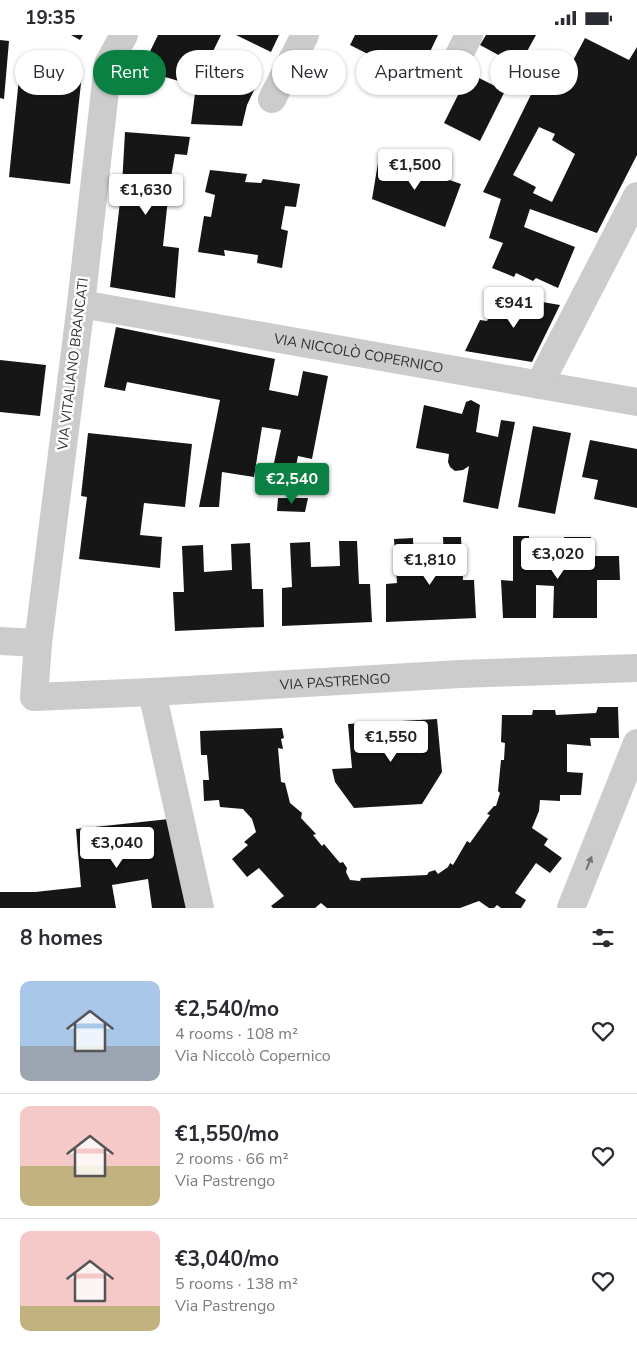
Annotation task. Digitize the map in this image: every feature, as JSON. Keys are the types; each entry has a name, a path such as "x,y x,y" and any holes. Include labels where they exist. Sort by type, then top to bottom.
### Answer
{"street":[{"name":"VIA VITALIANO BRANCATI","path":"34,697 38,643 81,304 108,64 124,35"},
{"path":"272,99 305,35"},
{"path":"462,50 469,35"},
{"path":"539,385 637,195"},
{"name":"VIA NICCOLÒ COPERNICO","path":"81,304 637,402"},
{"path":"0,641 38,643"},
{"name":"VIA PASTRENGO","path":"34,697 460,674 637,668"},
{"path":"152,692 200,908"},
{"path":"571,908 637,743"}],"building":[{"path":"71,35 83,35 80,40"},
{"path":"158,35 221,35 214,50 176,50 176,80 166,77 166,50 151,50"},
{"path":"236,35 279,35 271,52"},
{"path":"355,35 438,35 431,50 360,50 350,45"},
{"path":"486,35 536,35 528,50 490,50 480,45"},
{"path":"585,38 629,60 637,47 637,155 597,233 530,209 524,227 575,247 558,288 536,278 533,281 516,273 514,277 492,268 503,243 489,238 501,199 483,192 531,95 578,95 578,51","holes":["539,127 555,134 552,140 575,154 552,202 533,193 536,187 513,175"]},
{"path":"0,40 9,41 4,99 0,98"},
{"path":"480,78 490,84 490,95 503,95 480,141 444,123 458,95 480,95"},
{"path":"17,95 80,95 70,184 9,177"},
{"path":"195,95 252,95 247,105 242,126 191,124"},
{"path":"125,132 190,137 187,155 175,154 163,246 179,248 175,298 110,287 122,185"},
{"path":"379,157 461,184 445,227 372,199"},
{"path":"210,170 247,174 245,182 261,183 263,179 300,184 296,207 285,206 281,229 288,231 282,268 257,263 258,255 224,250 225,256 198,252 204,216 211,217 215,195 205,192"},
{"path":"501,295 560,305 532,362 465,351 480,320 487,321"},
{"path":"116,327 275,359 269,390 298,396 303,371 328,376 312,459 298,456 293,481 271,477 281,430 262,427 254,477 222,472 219,507 199,507 220,400 127,382 125,391 104,387"},
{"path":"0,360 46,365 40,416 0,412"},
{"path":"471,400 480,405 476,432 498,437 501,420 515,422 498,509 463,502 469,466 463,470 455,471 448,462 449,454 416,448 424,405 462,414 466,402"},
{"path":"533,426 571,433 555,514 518,507"},
{"path":"88,433 192,444 185,507 144,503 140,535 162,537 160,568 79,559 87,497 81,496"},
{"path":"590,440 637,449 637,508 594,499 598,480 582,477"},
{"path":"278,498 308,498 305,512 277,511"},
{"path":"513,536 529,536 529,561 564,561 564,537 591,537 591,556 619,556 620,580 597,580 597,618 553,618 554,586 536,585 536,618 503,618 501,580 513,581"},
{"path":"443,537 461,537 463,580 474,580 476,618 386,622 386,584 397,583 394,539 413,538 414,563 444,562"},
{"path":"339,541 357,541 359,584 370,584 372,622 282,626 282,588 292,587 290,543 310,542 311,567 340,566"},
{"path":"250,543 252,589 263,589 264,627 175,631 173,592 184,592 182,546 203,545 204,572 232,570 231,544"},
{"path":"598,707 618,707 619,738 590,738 591,746 567,744 567,772 583,773 581,795 560,795 560,801 540,800 539,811 532,828 548,839 544,845 562,858 550,873 536,863 515,893 526,900 521,908 501,908 497,905 494,908 489,908 479,901 460,908 327,908 321,903 315,908 273,908 271,906 284,896 259,868 247,877 232,859 248,845 244,842 256,832 252,819 243,809 220,807 219,800 204,801 203,780 209,780 207,755 201,755 200,731 282,728 284,738 281,739 283,749 278,748 281,782 285,783 290,803 302,813 301,818 316,834 313,835 322,846 324,844 340,863 343,862 347,868 346,872 350,880 360,881 361,878 427,875 435,870 438,874 448,867 450,863 453,865 467,841 470,843 490,815 487,814 496,806 500,793 498,791 501,760 504,760 505,743 501,742 502,715 532,715 533,710 555,710 556,715 596,713"},
{"path":"437,719 442,772 422,804 354,808 335,782 332,769 352,768 348,724"},
{"path":"169,819 191,908 152,908 148,879 112,885 116,908 0,908 0,892 35,892 81,887 76,829"}]}
